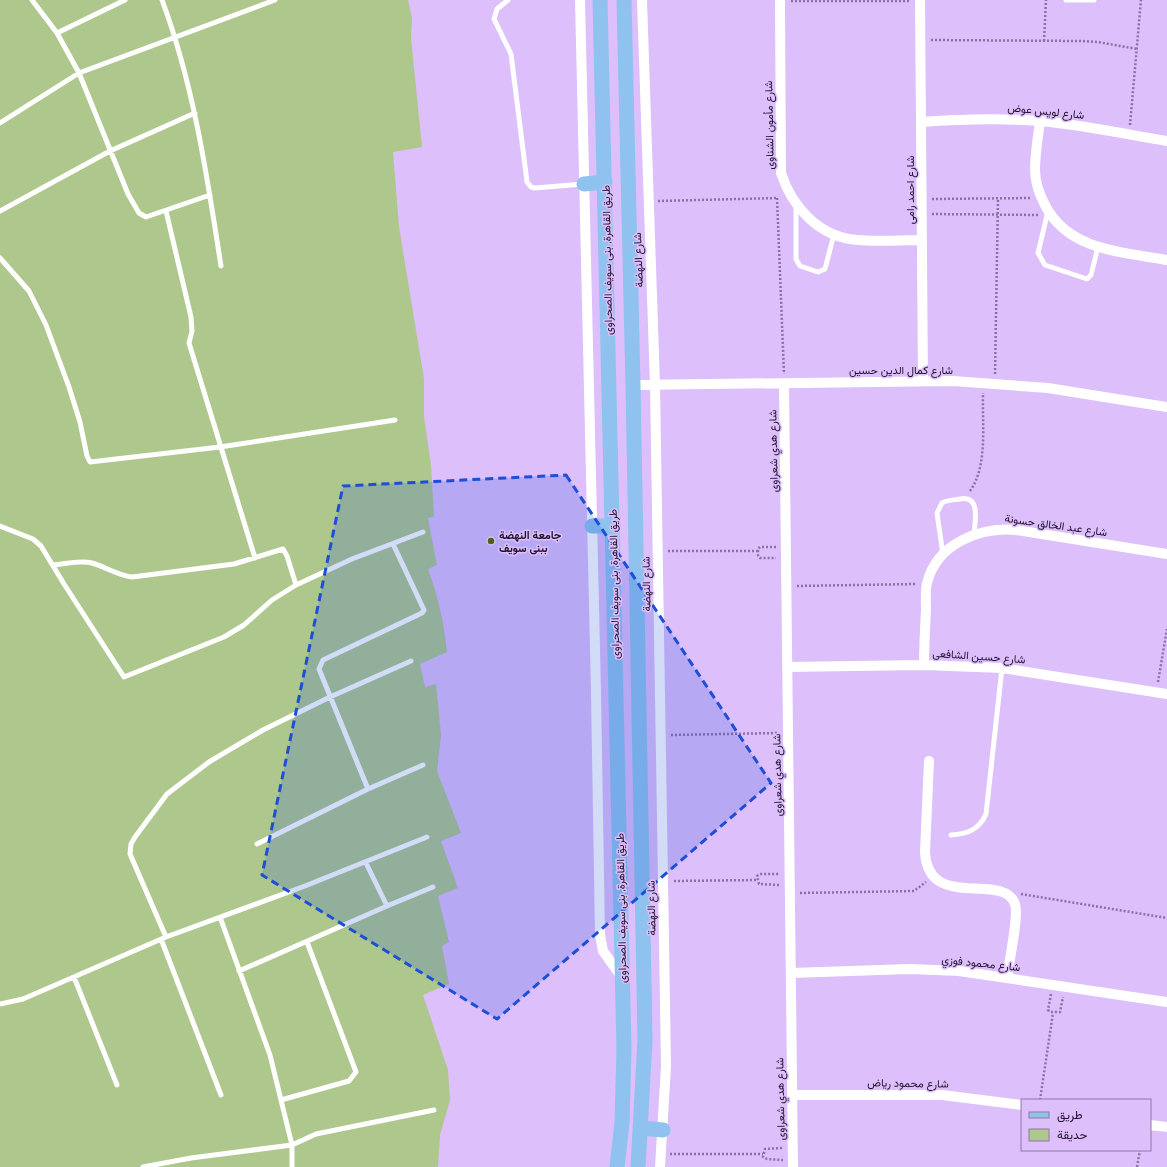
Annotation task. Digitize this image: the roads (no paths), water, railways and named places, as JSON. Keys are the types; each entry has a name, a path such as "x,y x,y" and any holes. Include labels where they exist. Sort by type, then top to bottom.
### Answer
{"main road":[{"name":"طريق القاهرة, بنى سويف الصحراوى","path":"600,0 613,526 621,976 624,1013 624,1086 617,1167"},
{"name":"طريق القاهرة, بنى سويف الصحراوى","path":"624,0 633,385 645,1040 638,1167"},
{"path":"584,184 605,182"},
{"path":"592,526 613,526"},
{"path":"620,889 642,889"},
{"path":"641,1128 663,1130"}],"street":[{"path":"580,0 600,935 603,951 621,976"},
{"name":"شارع النهضة","path":"642,0 654,385 666,1066 660,1167"},
{"name":"شارع مأمون الشناوى","path":"780,1 781,173 794,201 813,222 834,234 857,240 922,240"},
{"name":"شارع احمد رامى","path":"920,1 923,381"},
{"name":"شارع لويس عوض","path":"921,122 984,119 1040,121 1167,141"},
{"path":"1040,121 1035,170 1042,198 1048,213 1070,234 1079,240 1098,247 1167,260"},
{"name":"شارع كمال الدين حسين","path":"633,385 923,381 983,382 1048,388 1167,407"},
{"name":"شارع هدي شعراوى","path":"784,383 793,1163"},
{"name":"شارع عبد الخالق حسونة","path":"924,665 927,584 933,569 943,555 957,542 974,534 995,529 1016,530 1167,554"},
{"name":"شارع حسين الشافعى","path":"787,667 924,665 1002,668 1167,694"},
{"path":"929,761 925,852 930,871 939,881 952,886 1003,891 1013,900 1016,911 1007,977"},
{"name":"شارع محمود فوزي","path":"791,973 934,969 1007,977 1167,1002"},
{"name":"شارع محمود رياض","path":"792,1094 942,1095 1021,1105"},
{"path":"1151,1125 1167,1127"}],"lane":[{"path":"32,0 57,33 79,73 128,194 139,213 146,217 210,195"},
{"path":"57,33 125,0"},
{"path":"162,0 176,37 195,113 221,266"},
{"path":"0,123 79,73 275,0"},
{"path":"508,0 497,9 494,19 511,54 528,182 531,187 535,188 584,184"},
{"path":"1066,0 1094,0"},
{"path":"0,212 110,151 195,113"},
{"path":"794,201 796,259 800,266 818,272 825,268 834,234"},
{"path":"166,211 191,317 192,331 189,343 255,558"},
{"path":"1048,213 1038,253 1042,262 1049,268 1087,279 1091,275 1098,247"},
{"path":"0,258 29,291 46,325 70,387 80,422 87,456 90,462 220,446 395,420"},
{"path":"943,555 937,513 939,506 945,501 965,498 972,500 976,507 974,534"},
{"path":"0,526 33,539 41,546 124,677 224,637 244,625 272,600 296,585 352,559 423,532"},
{"path":"368,789 318,669 323,660 424,610 394,544"},
{"path":"53,565 82,562 99,566 121,575 132,576 227,565 283,549 287,556 296,585"},
{"path":"221,1095 164,938 130,854 131,844 167,794 209,762 263,730 330,697 411,661"},
{"path":"951,835 962,835 974,830 986,814 1002,668"},
{"path":"257,844 368,789 423,765"},
{"path":"0,1004 23,999 164,938 366,863 427,837"},
{"path":"366,863 387,906"},
{"path":"239,971 433,887"},
{"path":"220,917 270,1055 292,1145 292,1167"},
{"path":"281,1100 349,1081 356,1072 307,942"},
{"path":"74,977 117,1086"},
{"path":"143,1167 191,1158 292,1145 316,1134 434,1110"}],"place":[{"name":"جامعة النهضة ببنى سويف","path":"491,541"}]}
